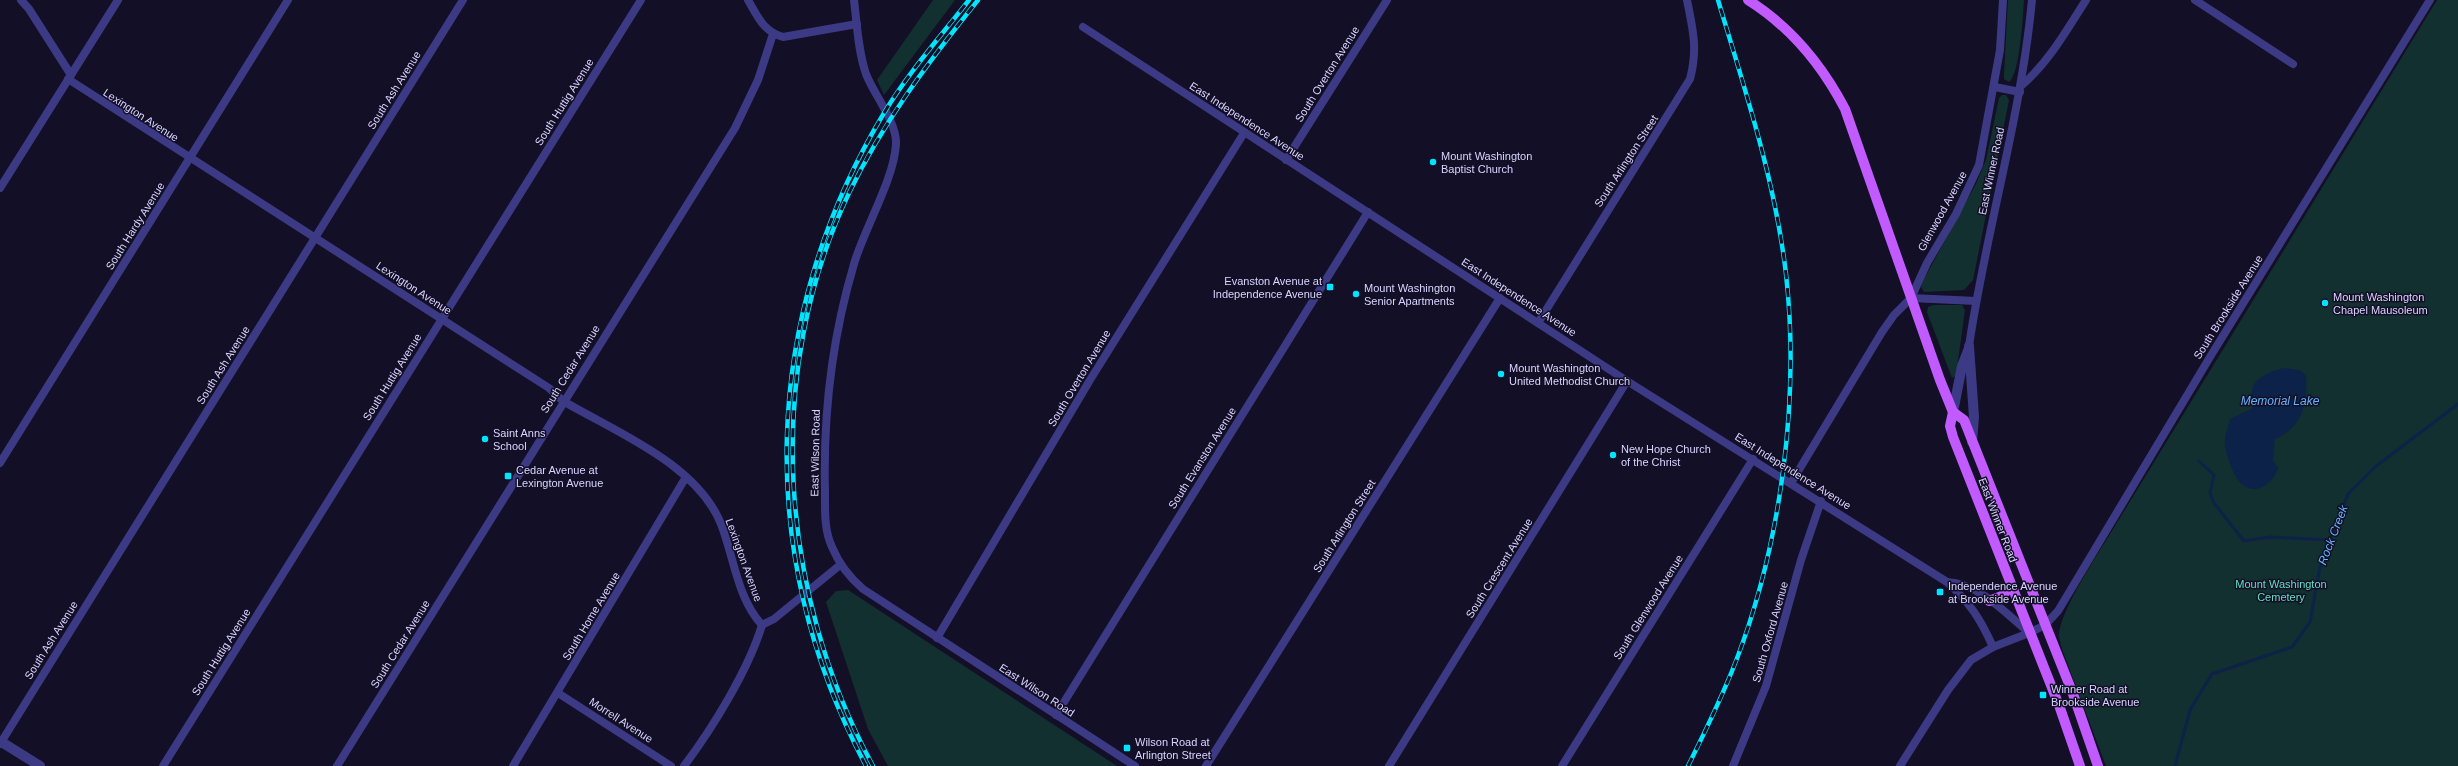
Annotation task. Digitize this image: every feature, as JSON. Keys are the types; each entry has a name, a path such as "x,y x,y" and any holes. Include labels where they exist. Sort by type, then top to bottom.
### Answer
{"main road":[{"path":"1748,0 1768,13 1798,41 1817,63 1836,92 1857,142 1911,298 1953,412 1964,420 1972,442"},
{"name":"East Winner Road","path":"1953,412 1950,426 2010,587 2060,708 2080,766"},
{"name":"East Winner Road","path":"1972,442 2086,728 2098,766"},
{"path":"1976,498 1992,492"},
{"path":"1989,601 2002,596 2010,587"}],"street":[{"name":"Lexington Avenue","path":"21,0 29,9 69,77 189,159 549,388 563,401 660,457 686,477 702,492 720,523 746,600 754,616 762,624"},
{"path":"0,188 118,0"},
{"name":"South Hardy Avenue","path":"0,463 288,0"},
{"name":"South Ash Avenue","path":"0,742 463,0"},
{"name":"South Huttig Avenue","path":"163,766 641,0"},
{"path":"748,0 764,27 773,34 792,36 857,24"},
{"name":"East Wilson Road","path":"854,0 865,72 874,94 896,132 896,144 886,180 854,264 836,340 828,393 824,456 826,523 831,546 840,564 863,588 937,638 1135,766"},
{"name":"South Overton Avenue","path":"1286,160 1387,0"},
{"name":"South Arlington Street","path":"1538,323 1690,79 1695,62 1696,44 1688,0"},
{"path":"2003,0 2000,50 1995,87 2020,89 2036,74 2051,56 2086,0"},
{"name":"East Winner Road","path":"1953,412 1962,366 1969,346 1976,301 2020,89 2032,0"},
{"path":"2195,0 2293,64"},
{"name":"South Brookside Avenue","path":"2029,634 2045,624 2058,611 2210,357 2430,0"},
{"name":"East Independence Avenue","path":"1083,27 1627,381 1821,501 1947,582 1967,600 1985,628 1993,647"},
{"name":"South Cedar Avenue","path":"337,766 734,128 758,80 773,34"},
{"name":"Glenwood Avenue","path":"1911,298 1926,263 1956,214 1979,165 1995,87"},
{"name":"South Overton Avenue","path":"937,638 1090,380 1244,133"},
{"name":"South Evanston Avenue","path":"1056,715 1368,212"},
{"name":"South Arlington Street","path":"1206,766 1500,298"},
{"path":"1791,483 1882,332 1894,315 1911,298 1976,301"},
{"name":"East Winner Road","path":"1969,346 1974,418 1972,442"},
{"name":"South Crescent Avenue","path":"1389,766 1627,381"},
{"name":"South Glenwood Avenue","path":"1562,766 1753,459"},
{"name":"South Home Avenue","path":"513,766 686,477"},
{"name":"South Oxford Avenue","path":"1733,766 1766,686 1801,560 1821,501"},
{"path":"684,766 730,694 757,641 762,624 774,619 840,564"},
{"name":"East Independence Avenue","path":"1947,582 1967,585 2029,634"},
{"path":"1900,766 1948,690 1971,660 1993,647 2029,634"},
{"name":"Morrell Avenue","path":"558,693 671,766"},
{"path":"0,742 40,766"}],"green space":[{"path":"933,0 955,0 884,95 877,80"},
{"path":"2008,0 2024,0 2022,30 2016,68 2013,77 2009,82 2004,79"},
{"name":"Mount Washington Cemetery","path":"2437,0 2458,0 2458,766 2106,766 2062,649 2059,637 2066,612 2093,562"},
{"path":"2002,95 2006,95 2009,100 1973,280 1964,290 1924,292 1921,287 1923,281 1976,184 1986,160 1999,98"},
{"path":"1933,305 1962,305 1965,310 1956,375 1952,378 1927,312 1928,307"},
{"path":"848,590 1117,766 888,766 868,729 826,602 836,591"}],"water":[{"name":"Memorial Lake","path":"2284,368 2299,370 2306,375 2306,395 2302,413 2292,428 2275,439 2273,460 2278,468 2273,478 2264,486 2259,488 2248,488 2240,482 2231,467 2225,446 2226,432 2230,419 2251,409 2254,405 2252,392 2256,382 2269,373"}],"waterway":[{"name":"Rock Creek","path":"2175,766 2190,710 2212,674 2292,647 2310,622 2320,567 2348,494 2375,467 2458,404"},
{"path":"2199,461 2214,475 2210,493 2214,503 2244,541 2270,537 2331,540"}],"railway":[{"path":"866,766 830,686 804,604 790,521 787,437 795,354 814,272 843,191 893,98 969,0"},
{"path":"873,766 841,699 818,629 801,556 794,482 794,408 803,334 821,262 849,193 862,167 908,93 978,0"},
{"path":"1688,766 1725,688 1736,661 1752,616 1765,569 1783,470 1788,421 1790,371 1790,322 1786,274 1775,204 1758,136 1718,0"}],"place":[{"name":"Mount Washington Baptist Church","path":"1433,162"},
{"name":"Evanston Avenue at Independence Avenue","path":"1330,287"},
{"name":"Mount Washington Senior Apartments","path":"1356,294"},
{"name":"Mount Washington Chapel Mausoleum","path":"2325,303"},
{"name":"Mount Washington United Methodist Church","path":"1501,374"},
{"name":"Saint Anns School","path":"485,439"},
{"name":"New Hope Church of the Christ","path":"1613,455"},
{"name":"Cedar Avenue at Lexington Avenue","path":"508,476"},
{"name":"Independence Avenue at Brookside Avenue","path":"1940,592"},
{"name":"Winner Road at Brookside Avenue","path":"2043,695"},
{"name":"Wilson Road at Arlington Street","path":"1127,748"}]}
